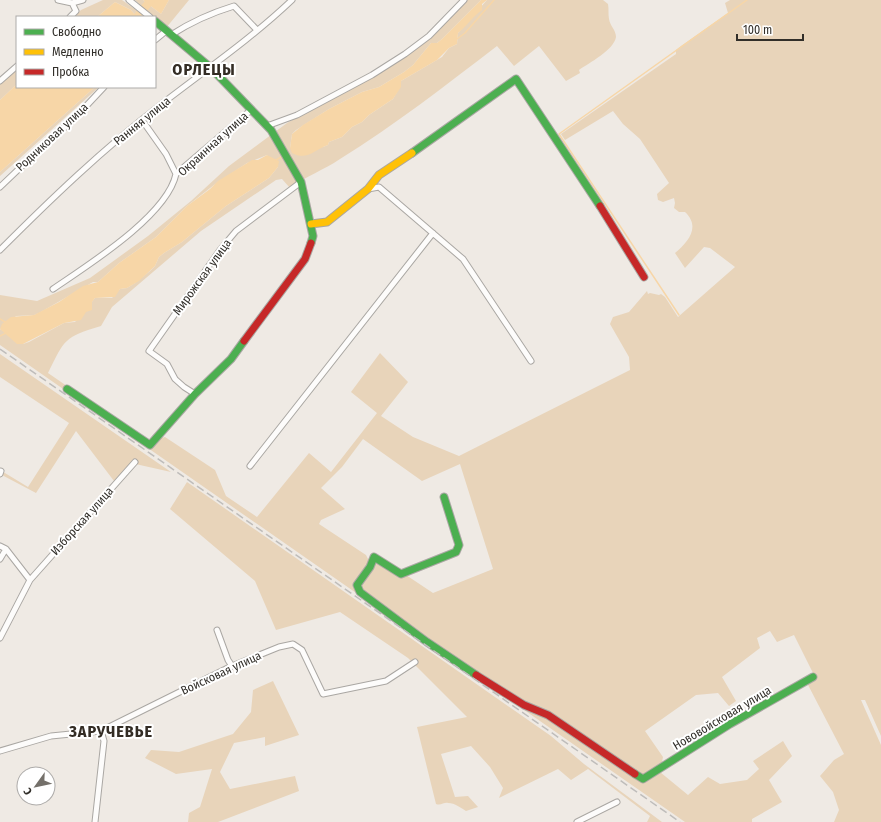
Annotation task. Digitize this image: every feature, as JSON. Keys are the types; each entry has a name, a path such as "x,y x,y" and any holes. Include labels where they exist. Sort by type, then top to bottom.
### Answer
{"street":[{"path":"58,0 72,3 83,0"},
{"path":"129,0 149,16"},
{"name":"Ранняя улица","path":"0,250 66,184 142,120 211,68 292,0"},
{"name":"Окраинная улица","path":"267,126 297,115 372,75 405,54 429,36 464,0"},
{"path":"71,16 76,11 72,3"},
{"path":"156,39 166,31 234,6 257,30"},
{"path":"67,389 150,445 195,394 230,359 283,291 305,259 313,236 301,182 267,126 211,68 156,22"},
{"path":"0,81 16,67"},
{"path":"311,224 327,222 368,189 378,175 458,122 516,79 580,174 644,276"},
{"name":"Родниковая улица","path":"0,187 73,120 103,88"},
{"name":"Окраинная улица","path":"53,289 104,256 119,241 141,224 164,198 175,181 176,174 251,110"},
{"path":"142,120 166,154 176,174"},
{"name":"Мирожская улица","path":"195,394 175,379 167,364 149,351 207,267 236,231 301,182"},
{"path":"368,189 379,187 405,211 463,259 531,361"},
{"path":"250,466 433,233"},
{"name":"Изборская улица","path":"0,638 30,580 135,462"},
{"name":"Нововойсковая улица","path":"444,497 459,545 456,552 401,574 374,557 357,585 360,592 427,642 503,693 524,705 548,715 643,779 730,724 813,677"},
{"path":"0,546 6,549 30,580"},
{"path":"0,559 6,549"},
{"path":"217,630 228,660 232,666"},
{"name":"Войсковая улица","path":"0,751 51,736 100,731 232,666 279,647 294,644 302,650 322,694 386,681 415,662"},
{"path":"95,822 104,741 100,731"},
{"path":"577,822 617,802"}],"shaded area":[{"path":"103,0 122,0 145,16 136,16 131,10 115,2 98,16 75,16 81,10"},
{"path":"135,0 143,0 161,14 169,0 189,0 166,28 156,19 156,16 153,16"},
{"path":"143,0 169,0 161,14"},
{"path":"465,0 481,0 442,39 437,43 431,43 413,65 404,72 379,87 362,92 329,109 296,130 292,134 290,148 323,147 328,145 329,142 342,137 352,127 362,122 369,115 393,99 400,87 401,81 442,57 449,48 457,44 458,33 487,0 603,0 608,4 609,17 616,37 611,47 595,60 579,70 580,73 566,81 539,46 514,66 497,46 400,119 334,163 290,188 282,179 276,180 201,231 112,307 101,326 80,333 67,341 62,346 48,373 148,442 165,437 215,470 226,496 257,517 309,453 331,472 377,413 351,392 380,353 408,382 381,416 413,437 459,456 630,370 629,357 610,324 613,317 629,312 647,291 648,294 661,294 665,297 678,317 735,267 710,248 704,247 685,268 675,253 691,234 692,223 690,218 685,212 679,212 674,208 674,198 663,202 658,200 657,194 669,183 640,139 623,124 613,111 565,140 561,134 676,54 676,50 681,46 728,13 725,3 730,0 881,0 881,736 865,700 861,700 881,745 881,822 834,822 839,810 833,792 820,776 834,760 844,754 807,683 813,673 794,635 777,642 770,631 757,638 760,648 722,677 736,701 729,706 718,693 696,695 645,731 663,757 660,772 688,795 708,777 720,784 747,780 759,769 753,761 783,741 792,756 769,780 782,802 752,819 752,822 685,822 514,703 0,345 0,329 0,295 37,301 90,278 148,236 191,201 229,166 287,123 405,57 430,37","holes":["267,155 278,167 269,178 226,206 182,242 159,257 155,266 135,283 127,288 120,289 112,298 95,298 75,322 64,323 23,344 0,329 16,316 34,315 39,313 93,282 98,282 119,263 156,237 187,206 214,185 247,163","363,439 422,481 460,464 493,569 433,593 406,575 375,561 370,563 366,555 319,524 321,520 345,509 321,488 342,467","514,703 525,703 542,709 643,776 548,716"]},
{"path":"481,0 487,0 482,4 482,10 475,15 458,33 457,44 449,48 437,60 401,81 401,87 393,99 369,115 362,122 352,127 342,137 329,142 328,145 310,154 302,156 292,153 290,148 292,134 303,125 329,109 362,92 379,87 404,72 413,65 431,43 437,43 442,39"},
{"path":"115,2 131,10 136,16 98,16"},
{"path":"16,70 16,85 0,100 0,84"},
{"path":"16,85 16,88 94,88 0,172 0,100"},
{"path":"94,88 98,88 0,176 0,172"},
{"path":"267,155 279,161 278,167 269,178 226,206 182,242 164,253 159,257 155,266 139,281 127,288 120,289 115,297 95,298 92,302 92,310 86,312 81,320 64,323 23,344 17,344 0,329 2,324 11,317 34,315 59,302 83,286 98,282 119,263 156,237 187,206 210,189 218,181 252,160 258,160"},
{"path":"0,354 171,472 131,463 114,481 76,431 36,493 0,474 0,470 28,487 69,423 0,377"},
{"path":"187,482 551,736 584,764 662,822 647,822 650,816 588,769 571,780 558,769 499,798 503,788 490,767 471,746 441,754 455,797 468,796 478,807 466,811 451,803 436,804 417,727 467,717 408,658 340,612 276,630 255,581 170,509"},
{"path":"273,681 299,735 265,746 265,737 234,743 220,772 230,789 295,776 299,791 218,822 188,822 189,813 200,807 212,769 176,774 145,758 151,750 179,752 233,734 251,712 253,690"}],"waterway":[{"path":"138,16 151,0"},
{"path":"457,39 465,33 494,0"},
{"path":"679,315 559,134 747,0"},
{"path":"276,160 283,156"},
{"path":"0,319 5,322"},
{"path":"0,336 6,333"}],"railway":[{"path":"0,349 680,822"}],"traffic: fast":[{"path":"156,22 211,68 271,130 301,182 313,236 311,243"},
{"path":"412,153 516,79 600,206"},
{"path":"67,389 150,445 195,394 231,359 244,341"},
{"path":"444,497 459,545 456,552 401,574 374,557 370,567 357,585 360,592 427,642 476,675"},
{"path":"635,774 643,779 730,724 813,677"}],"traffic: slow":[{"path":"311,224 327,222 368,189 379,175 412,153"}],"traffic: jam":[{"path":"600,206 644,277"},
{"path":"244,341 305,259 311,243"},
{"path":"476,675 524,705 548,715 635,774"}],"district":[{"name":"ОРЛЕЦЫ","path":"204,69"},
{"name":"ЗАРУЧЕВЬЕ","path":"111,731"}]}
